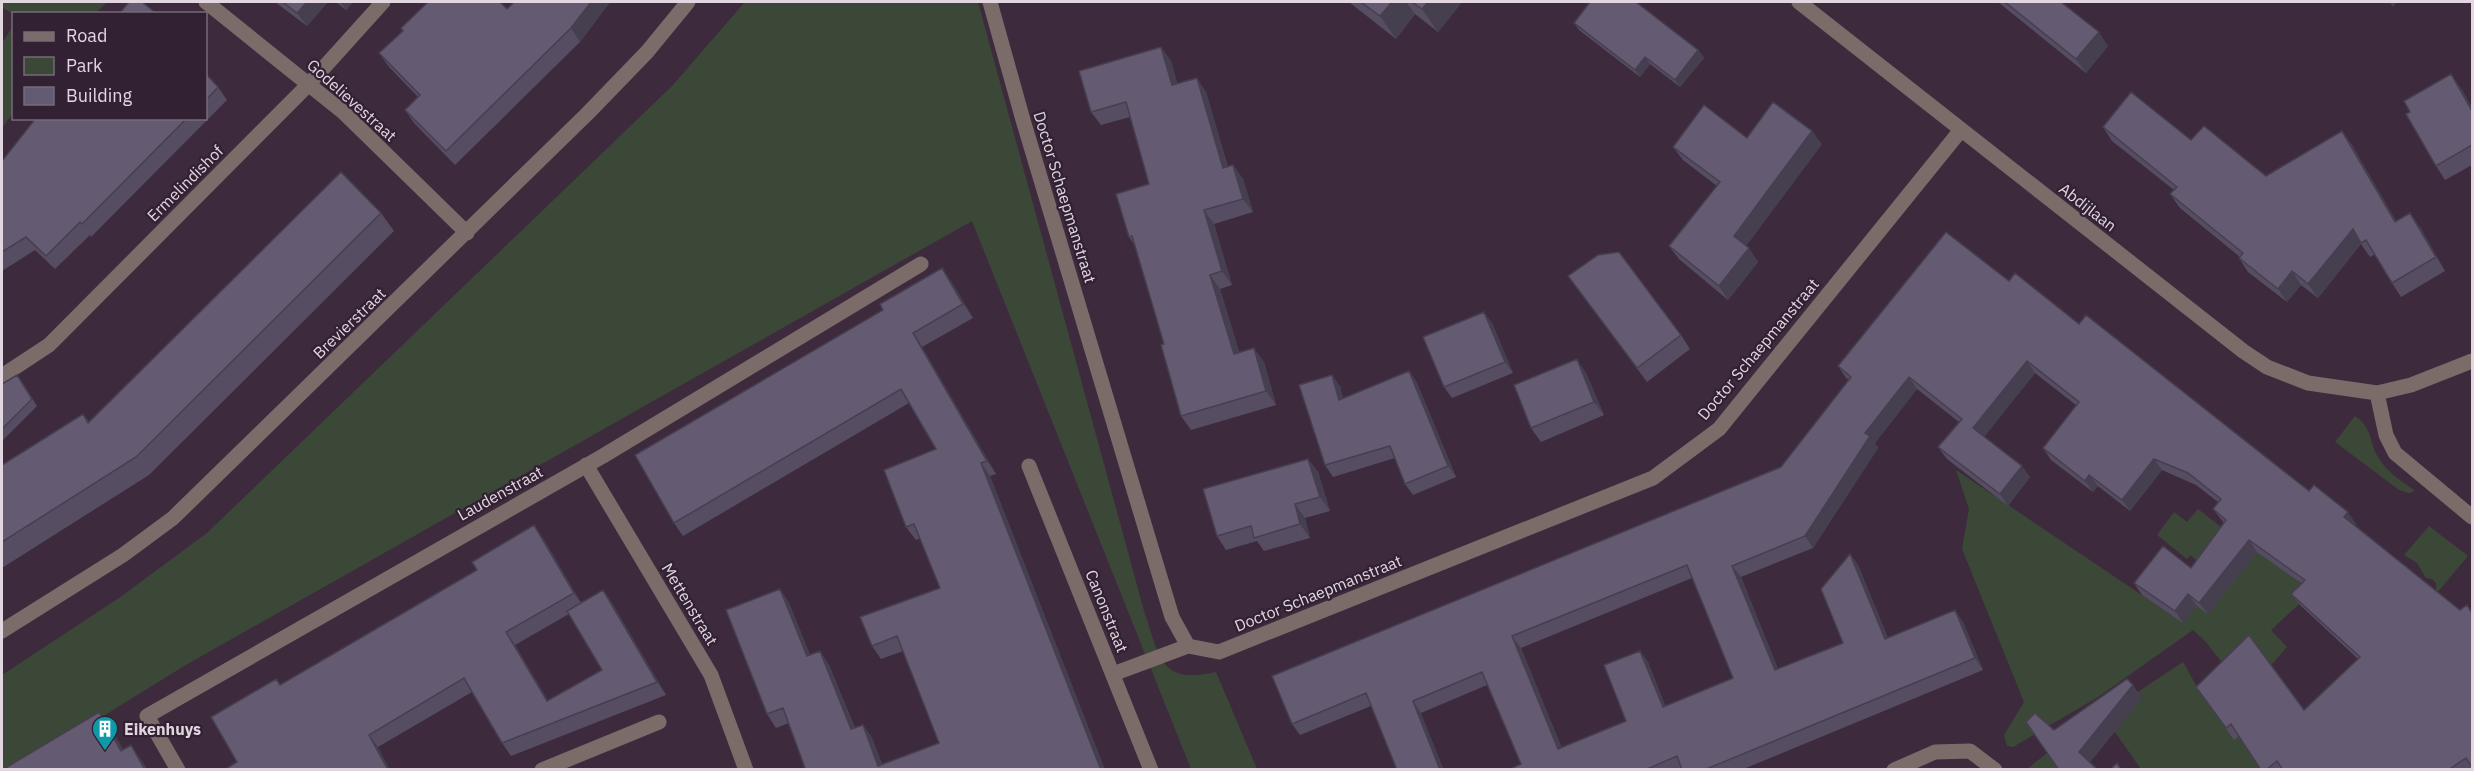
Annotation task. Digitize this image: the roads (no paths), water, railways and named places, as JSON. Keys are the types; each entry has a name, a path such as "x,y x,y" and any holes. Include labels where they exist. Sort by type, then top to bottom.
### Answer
{"street":[{"name":"Godelievestraat","path":"206,2 344,112 467,233"},
{"name":"Ermelindishof","path":"2,376 49,345 309,84 382,2"},
{"name":"Brevierstraat","path":"2,631 123,555 173,518 467,233 647,52 688,2"},
{"name":"Doctor Schaepmanstraat","path":"990,2 1023,120 1172,617 1188,645 1219,652 1653,478 1719,429 1961,130"},
{"name":"Abdijlaan","path":"1799,2 2243,351 2267,367 2307,383 2377,393"},
{"name":"Laudenstraat","path":"178,770 147,716 586,465 921,264"},
{"path":"2472,361 2411,385 2377,393 2386,435 2395,453 2472,517"},
{"name":"Mettenstraat","path":"586,465 711,675 746,770"},
{"name":"Canonstraat","path":"1029,466 1151,770"},
{"path":"1113,674 1188,645"},
{"path":"542,770 659,722"},
{"path":"1893,770 1935,752 1970,751 1995,770"}],"place":[{"name":"Eikenhuys","path":"105,752"}]}
